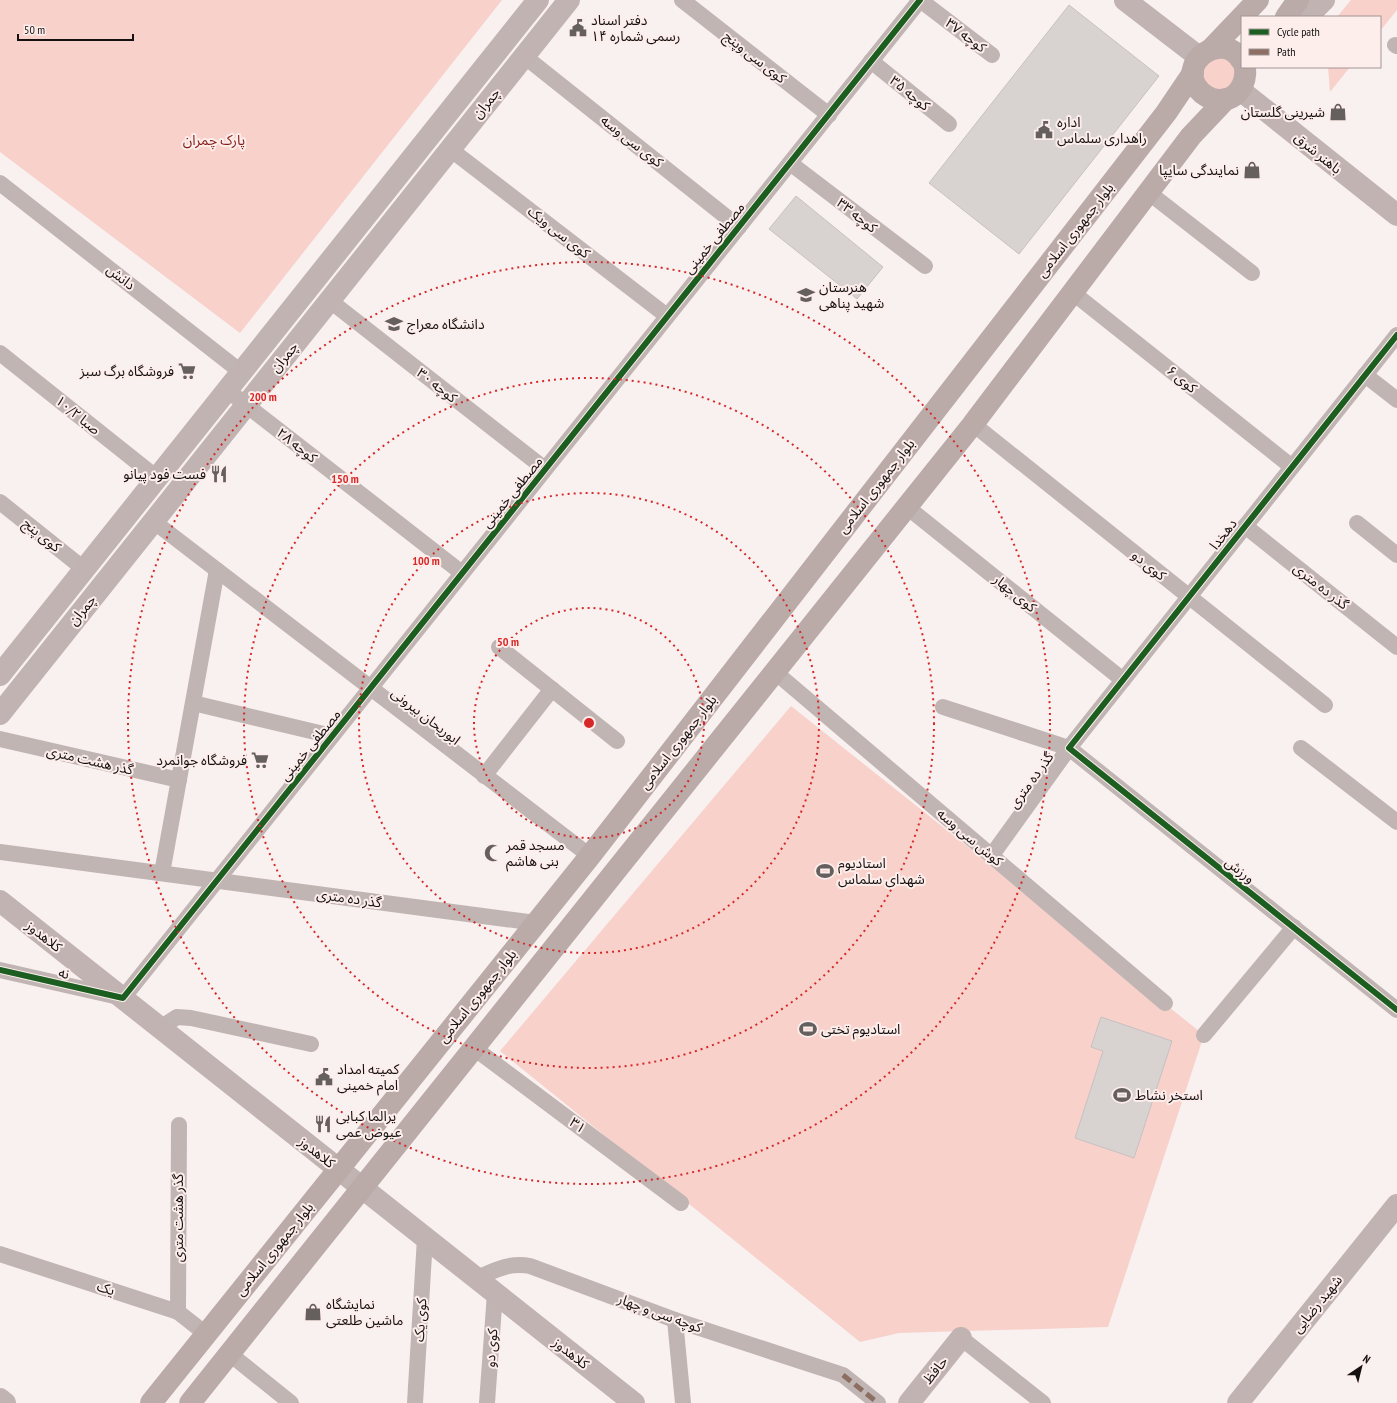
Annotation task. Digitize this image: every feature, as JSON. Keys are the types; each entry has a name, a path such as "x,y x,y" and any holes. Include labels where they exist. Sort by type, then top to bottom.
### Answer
{"main road":[{"name":"بلوار جمهوری اسلامی","path":"151,1403 590,856 1166,113 1201,59 1246,8 1258,0"},
{"path":"1287,16 1298,0"},
{"path":"1228,49 1236,53 1242,76 1210,98 1197,88 1201,59 1228,49"},
{"path":"190,1403 973,424 1191,136 1242,76"}],"street":[{"name":"چمران","path":"3,664 84,569 538,0"},
{"name":"چمران","path":"0,714 569,0"},
{"name":"کوی سی وپنج","path":"682,0 829,114"},
{"name":"مصطفی خمینی","path":"123,998 920,0"},
{"name":"کوچه ۳۷","path":"920,0 992,55"},
{"path":"1125,0 1201,59"},
{"path":"1308,16 1324,0"},
{"name":"کوی سی وسه","path":"524,56 739,227"},
{"name":"کوچه ۳۵","path":"871,61 949,124"},
{"name":"باهنر شرق","path":"1242,76 1397,215"},
{"name":"کوی سی ویک","path":"450,148 667,316"},
{"name":"کوچه ۳۳","path":"790,163 925,266"},
{"name":"دانش","path":"0,183 241,372"},
{"path":"1148,192 1252,273"},
{"name":"کوی ۶","path":"1072,292 1292,467"},
{"name":"کوچه ۳۰","path":"329,300 545,469"},
{"name":"دهخدا","path":"1068,748 1397,335"},
{"name":"صبا ۱۰/۲","path":"0,353 157,478"},
{"path":"241,372 260,386"},
{"path":"1365,375 1397,400"},
{"name":"کوچه ۲۸","path":"227,390 462,573"},
{"name":"کوی دو","path":"973,424 1325,705"},
{"name":"کوی پنج","path":"0,502 84,569"},
{"path":"134,506 153,521"},
{"name":"کوی چهار","path":"906,507 1123,680"},
{"name":"ابوریحان بیرونی","path":"153,521 590,856"},
{"path":"1357,523 1397,555"},
{"name":"گذر ده متری","path":"1245,526 1397,647"},
{"path":"162,873 217,570"},
{"path":"499,647 617,741"},
{"name":"کوش سی وسه","path":"775,672 1165,1003"},
{"path":"484,776 552,689"},
{"path":"193,704 332,736"},
{"name":"گذر ده متری","path":"943,707 1068,748 992,855"},
{"name":"گذر هشت متری","path":"0,739 179,780"},
{"name":"ورزش","path":"1068,748 1397,1010"},
{"path":"1301,748 1397,822"},
{"name":"گذر ده متری","path":"0,852 536,923"},
{"name":"کلاهدوز","path":"0,901 634,1403"},
{"path":"1204,1035 1294,927"},
{"name":"نه","path":"0,970 123,998"},
{"path":"160,1028 177,1017 191,1018 311,1044"},
{"name":"۳۱","path":"474,1048 681,1203"},
{"name":"گذر هشت متری","path":"178,1125 178,1312"},
{"name":"شهید رضایی","path":"1238,1403 1397,1205"},
{"name":"کوی یک","path":"415,1403 425,1238"},
{"name":"یک","path":"0,1254 178,1312 206,1334"},
{"name":"کوچه سی و چهار","path":"477,1278 507,1265 520,1264 530,1266 674,1320 843,1375 878,1403"},
{"name":"کوی دو","path":"487,1403 495,1293"},
{"path":"674,1320 683,1403"},
{"path":"961,1338 1043,1403"},
{"name":"حافظ","path":"909,1403 961,1338"},
{"path":"230,1354 291,1403"},
{"path":"0,1399 5,1403"}],"green space":[{"name":"پارک چمران","path":"0,0 502,0 240,333 0,152"},
{"path":"1351,0 1397,0 1397,10 1381,30 1381,16 1338,16"},
{"path":"1210,54 1240,65 1232,91 1205,90 1200,64"},
{"path":"1328,68 1349,68 1330,92"},
{"name":"استادیوم شهدای سلماس","path":"791,706 1204,1035 1108,1327 899,1333 860,1342 500,1051"}],"building":[{"name":"اداره راهداری سلماس","path":"1069,5 1159,76 1019,254 929,183"},
{"path":"796,196 883,267 857,299 769,229"},
{"name":"استخر نشاط","path":"1101,1017 1172,1041 1134,1158 1075,1138 1103,1051 1091,1047"}],"marked path":[{"path":"843,1375 878,1403"}],"cycle path":[{"path":"0,970 123,998 920,0"},
{"path":"1397,335 1069,748 1397,1010"}],"place":[{"name":"دفتر اسناد رسمی شماره ۱۴","path":"578,28"},
{"name":"شیرینی گلستان","path":"1338,112"},
{"name":"اداره راهداری سلماس","path":"1044,130"},
{"name":"نمایندگی سایپا","path":"1252,170"},
{"name":"هنرستان شهید پناهی","path":"806,295"},
{"name":"دانشگاه معراج","path":"394,324"},
{"name":"فروشگاه برگ سبز","path":"187,371"},
{"name":"فست فود پیانو","path":"219,474"},
{"name":"فروشگاه جوانمرد","path":"260,760"},
{"name":"مسجد قمر بنی هاشم","path":"493,853"},
{"name":"استادیوم شهدای سلماس","path":"825,871"},
{"name":"استادیوم تختی","path":"808,1029"},
{"name":"کمیته امداد امام خمینی","path":"324,1077"},
{"name":"استخر نشاط","path":"1122,1095"},
{"name":"یرالما کبابی عیوض عمی","path":"323,1124"},
{"name":"نمایشگاه ماشین طلعتی","path":"313,1312"}]}
